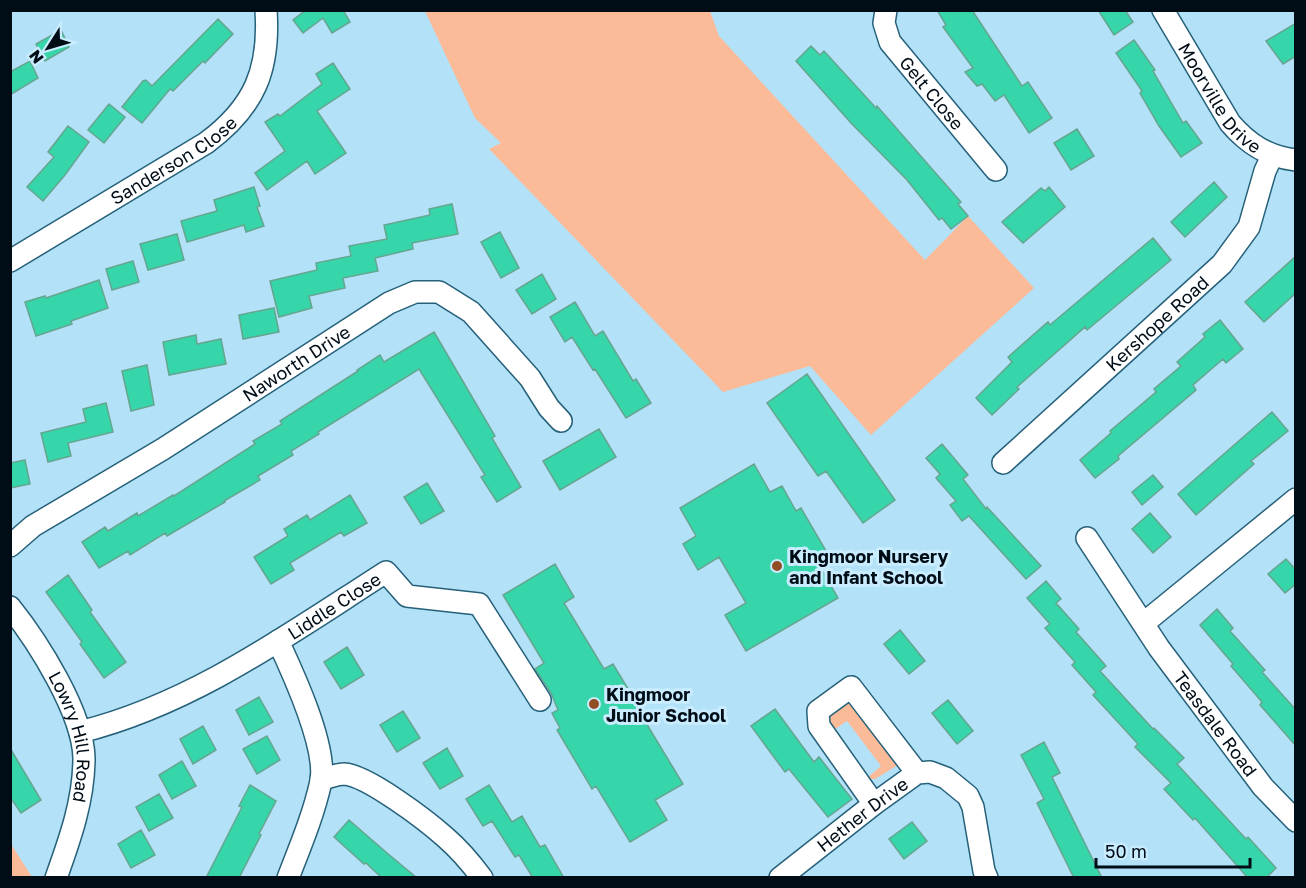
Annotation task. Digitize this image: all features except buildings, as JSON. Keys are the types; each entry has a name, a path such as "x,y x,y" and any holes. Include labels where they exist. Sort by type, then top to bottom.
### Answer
{"street":[{"name":"Sanderson Close","path":"10,261 224,130 245,106 259,81 264,64 267,36 266,10"},
{"name":"Gelt Close","path":"886,10 884,23 890,42 996,170"},
{"name":"Moorville Drive","path":"1163,10 1230,123 1253,145 1272,156 1296,160"},
{"name":"Kershope Road","path":"1003,463 1222,264 1249,227 1265,171 1272,156"},
{"name":"Naworth Drive","path":"10,546 33,526 164,448 390,303 415,292 439,292 471,312 530,378 549,408 561,421"},
{"path":"1144,623 1296,499"},
{"name":"Teasdale Road","path":"1088,538 1159,648 1263,787 1296,821"},
{"name":"Liddle Close","path":"80,732 116,723 194,690 386,572 407,596 479,604 540,700"},
{"name":"Lowry Hill Road","path":"10,607 32,634 66,699 80,732 84,756 82,788 72,832 56,878"},
{"name":"Liddle Close","path":"278,640 309,715 319,755 321,779 288,878"},
{"path":"874,804 846,757 819,726 818,711 851,687 917,773"},
{"name":"Hether Drive","path":"780,878 917,773 930,772 946,778 968,796 987,878"},
{"path":"321,779 344,774 368,783 407,808 445,837 470,861 482,878"}],"shaded area":[{"path":"425,11 710,11 719,36 925,260 968,216 1034,288 871,435 810,366 723,392 489,149 501,143 475,118"},
{"path":"849,703 861,708 898,765 875,779 866,779 881,766 847,721 831,732 828,716 835,706"},
{"path":"11,844 32,877 11,877"}],"place":[{"name":"Kingmoor Nursery and Infant School","path":"777,566"},
{"name":"Kingmoor Junior School","path":"594,704"}]}
